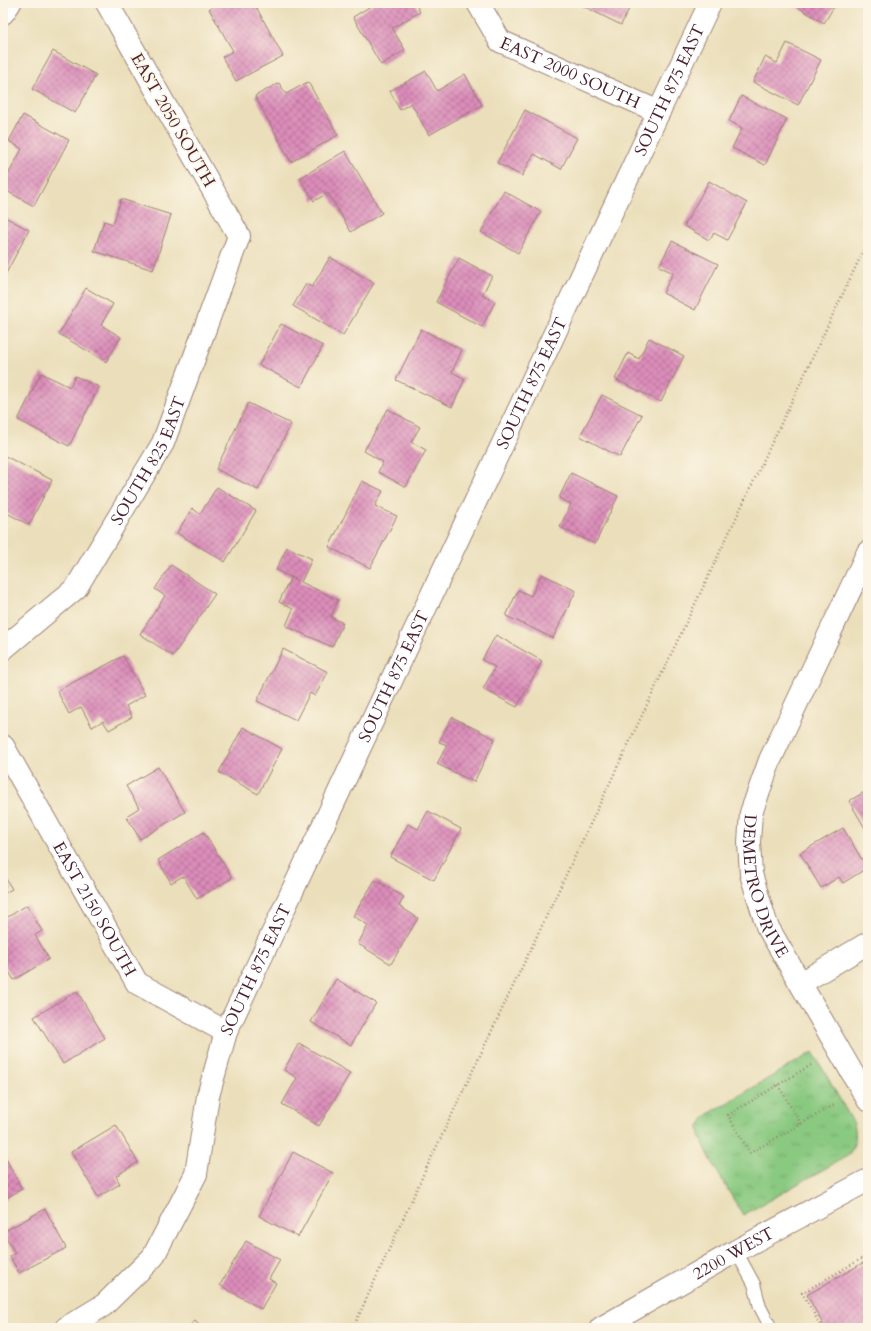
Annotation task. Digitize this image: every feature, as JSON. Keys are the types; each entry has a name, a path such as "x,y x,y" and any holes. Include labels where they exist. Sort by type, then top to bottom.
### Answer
{"street":[{"path":"3,13 10,3"},
{"name":"EAST 2050 SOUTH","path":"107,3 239,236"},
{"name":"EAST 2000 SOUTH","path":"478,3 500,41 659,112"},
{"name":"SOUTH 875 EAST","path":"66,1328 104,1306 153,1257 196,1174 208,1096 226,1032 710,3"},
{"name":"SOUTH 825 EAST","path":"3,649 76,588 163,443 239,236"},
{"name":"DEMETRO DRIVE","path":"868,552 770,760 751,813 749,842 751,874 767,926 868,1100"},
{"name":"EAST 2150 SOUTH","path":"3,746 137,983 226,1032"},
{"path":"801,983 868,943"},
{"name":"2200 WEST","path":"600,1328 736,1251 868,1180"}],"lane":[{"path":"736,1251 754,1284 760,1307 771,1328"}],"path":[{"path":"352,1328 428,1164 868,241"},
{"path":"811,1065 728,1115 750,1153 834,1105"},
{"path":"778,1085 801,1124"},
{"path":"822,1328 802,1293 868,1255"}],"green space":[{"path":"813,1052 854,1124 855,1140 853,1147 849,1155 743,1215 704,1145 699,1127 710,1113"}],"building":[{"path":"220,3 254,3 283,56 236,81 222,57 233,51 209,9"},
{"path":"376,3 415,3 420,12 392,28 405,50 381,65 353,17"},
{"path":"584,3 632,3 621,25 583,6"},
{"path":"791,3 839,3 836,6 835,5 824,23"},
{"path":"787,43 821,60 798,105 753,82 765,57 777,63"},
{"path":"53,51 96,75 75,113 32,89"},
{"path":"426,71 437,91 465,74 482,105 429,135 411,103 400,110 390,91"},
{"path":"308,82 338,135 291,162 255,96 279,83 286,94"},
{"path":"741,96 787,119 765,165 732,148 742,128 729,121"},
{"path":"525,110 577,138 561,169 534,154 522,176 497,163"},
{"path":"23,115 69,140 34,206 3,189 3,184 22,149 9,141"},
{"path":"345,151 382,213 351,232 328,193 314,201 300,178"},
{"path":"709,181 747,203 727,240 714,233 709,240 684,226"},
{"path":"504,191 541,212 518,253 481,232"},
{"path":"121,199 171,215 153,270 94,251 104,221 113,224"},
{"path":"3,216 29,230 3,279"},
{"path":"672,241 718,264 695,310 663,293 673,273 659,266"},
{"path":"330,257 374,283 343,335 293,306 306,284 312,287"},
{"path":"459,258 492,276 482,295 495,302 482,327 436,302"},
{"path":"86,288 113,304 101,325 121,337 106,362 59,334"},
{"path":"281,324 323,346 301,387 259,365"},
{"path":"421,329 462,350 452,372 465,379 452,407 396,380"},
{"path":"649,338 684,356 661,402 615,379 628,353 639,359"},
{"path":"41,373 70,387 75,376 99,387 69,446 18,420"},
{"path":"602,395 642,415 620,457 580,436"},
{"path":"248,403 291,424 258,490 216,469"},
{"path":"388,409 420,427 411,442 426,450 406,487 378,472 383,462 364,451"},
{"path":"3,455 52,480 29,525 3,511"},
{"path":"571,473 618,496 595,544 560,527 571,504 559,498"},
{"path":"362,481 383,491 375,506 397,516 370,568 329,547"},
{"path":"217,487 256,511 225,562 177,533 192,508 200,514"},
{"path":"287,547 312,559 301,582 338,600 331,617 343,623 332,647 286,626 293,609 279,602 291,577 276,570"},
{"path":"171,565 215,594 173,656 140,634 165,596 155,589"},
{"path":"542,574 576,591 553,638 506,616 518,590 531,596"},
{"path":"496,635 542,661 517,707 483,689 495,667 482,660"},
{"path":"283,649 328,672 315,696 310,693 296,720 257,701"},
{"path":"123,656 145,695 126,706 132,717 109,730 103,721 92,727 81,707 69,714 57,691"},
{"path":"452,717 495,739 474,782 437,764 447,745 439,742"},
{"path":"243,727 282,749 258,794 219,772"},
{"path":"158,767 185,812 140,839 126,816 139,808 126,786"},
{"path":"868,790 868,833 849,801"},
{"path":"428,811 461,829 434,880 390,857 408,824 418,829"},
{"path":"843,828 867,868 843,883 839,877 821,888 800,853"},
{"path":"204,832 232,878 197,899 183,876 171,883 158,860"},
{"path":"3,874 12,889 3,894"},
{"path":"375,880 404,897 399,906 418,918 391,964 358,944 368,925 353,916"},
{"path":"27,905 42,931 35,935 49,959 14,980 3,962 3,920"},
{"path":"336,979 376,1003 351,1045 311,1022"},
{"path":"77,991 105,1038 63,1064 34,1017"},
{"path":"299,1043 350,1073 319,1126 282,1104 297,1078 284,1070"},
{"path":"116,1125 138,1162 116,1176 120,1184 98,1197 71,1152"},
{"path":"293,1152 333,1173 298,1237 259,1216"},
{"path":"3,1153 22,1189 3,1200"},
{"path":"45,1209 66,1248 19,1273 10,1256 15,1253 3,1232"},
{"path":"246,1241 280,1260 269,1279 276,1283 261,1309 220,1285"},
{"path":"868,1260 868,1328 825,1328 807,1295"},
{"path":"195,1321 202,1328 187,1328"}]}
